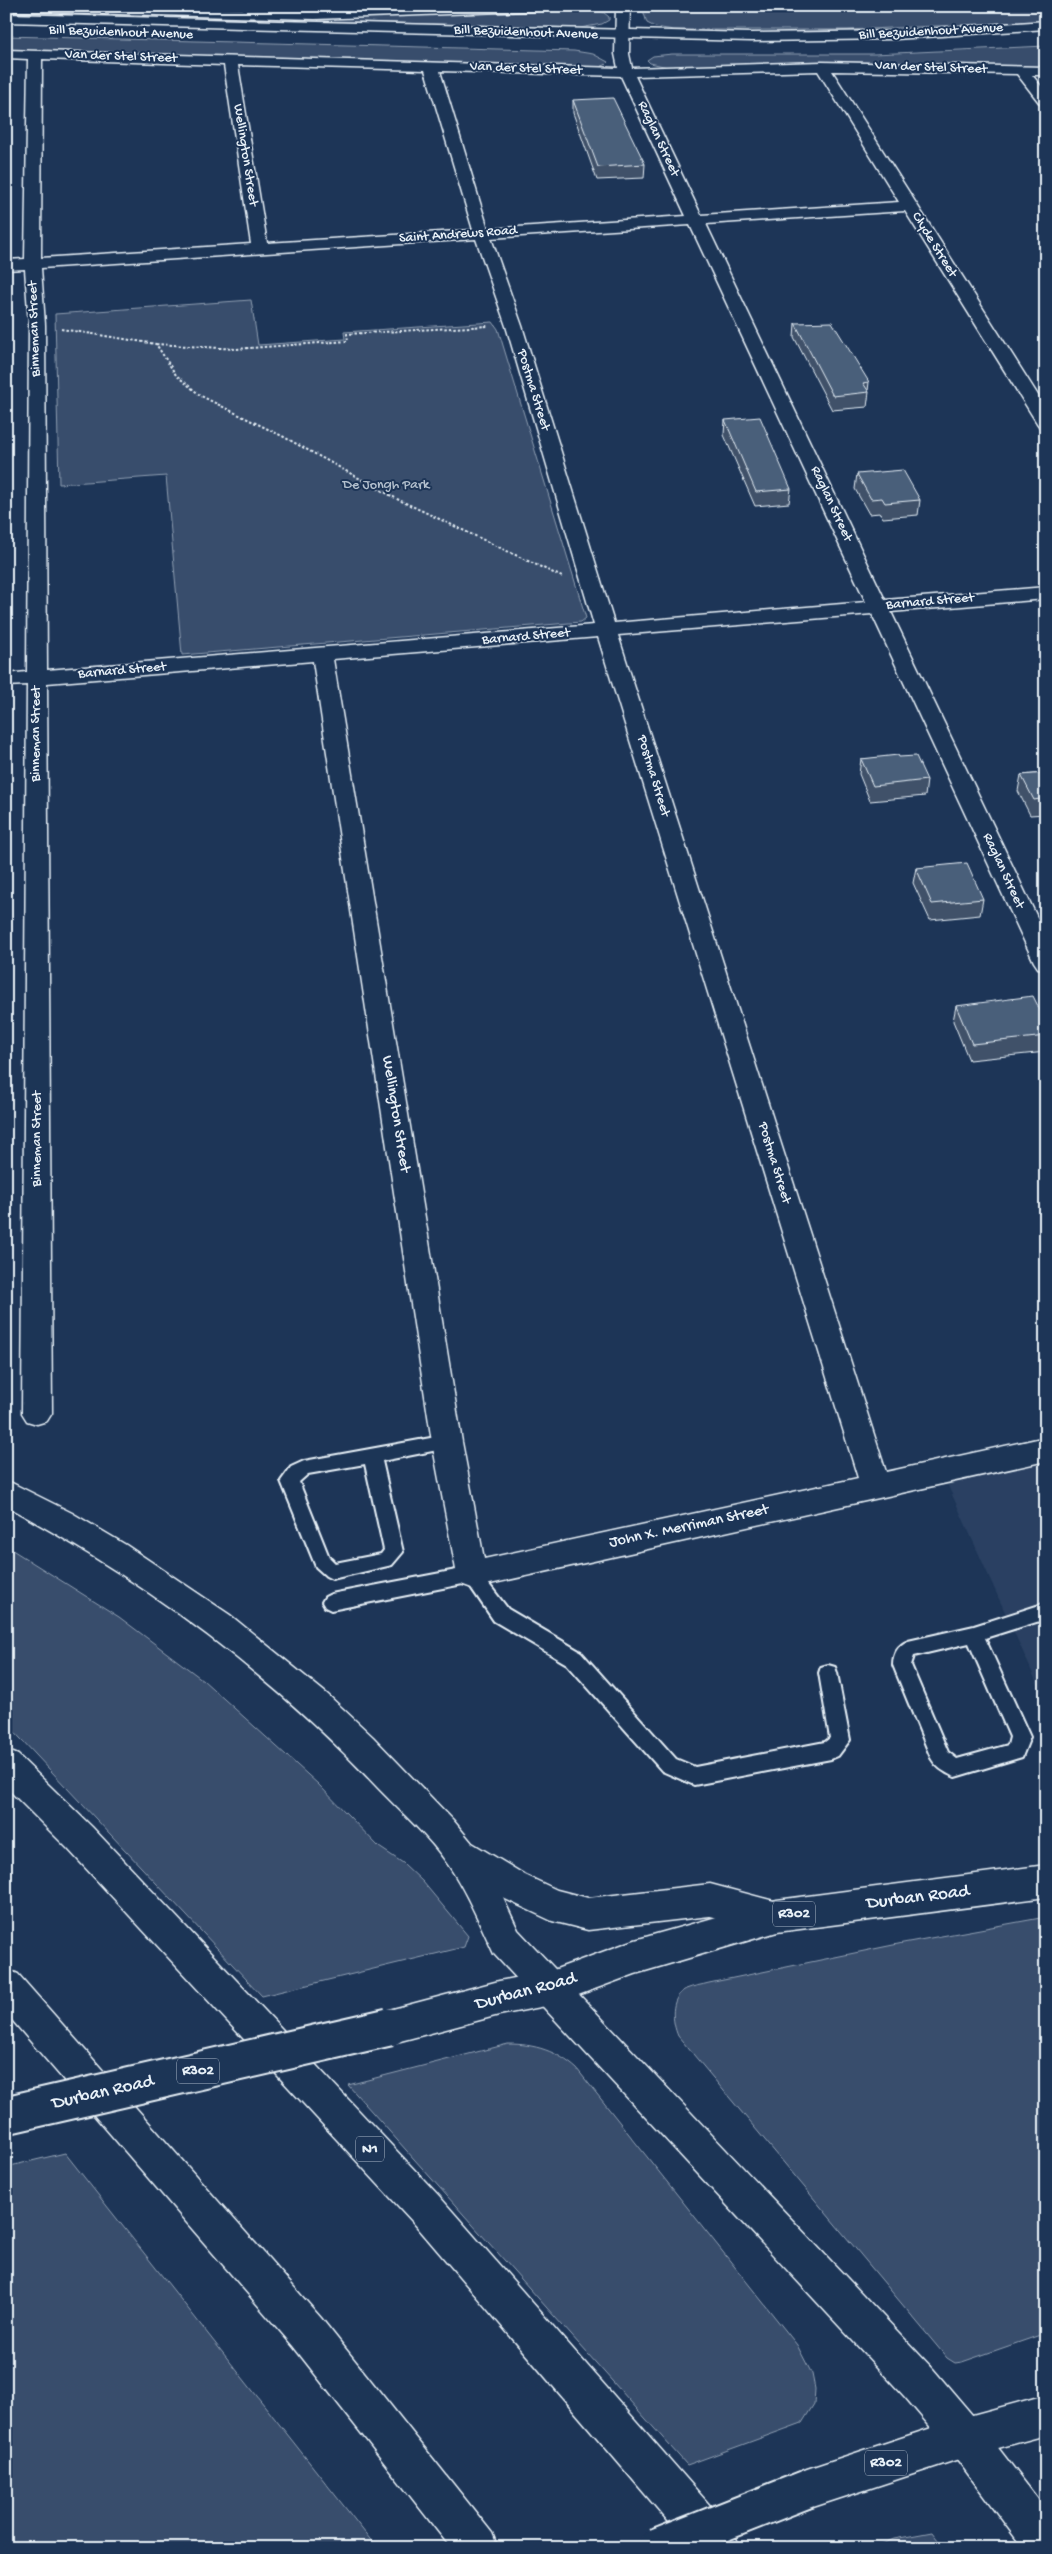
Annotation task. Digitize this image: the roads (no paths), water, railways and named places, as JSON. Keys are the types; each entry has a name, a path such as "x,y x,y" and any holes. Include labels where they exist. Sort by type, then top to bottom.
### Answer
{"main road":[{"path":"6,6 246,10 315,15 437,8 554,6"},
{"name":"Raglan Street","path":"622,6 626,72 1046,962"},
{"name":"Bill Bezuidenhout Avenue","path":"6,18 623,41 896,35 1046,25"},
{"name":"Bill Bezuidenhout Avenue","path":"6,30 623,41 843,47 977,43 1046,38"},
{"name":"Van der Stel Street","path":"6,54 626,72 822,66 1046,71"},
{"name":"Binneman Street","path":"35,55 33,263 37,325 37,1413"},
{"name":"Wellington Street","path":"230,60 260,248"},
{"name":"Postma Street","path":"431,66 482,234 514,326 876,1487"},
{"name":"Clyde Street","path":"822,66 1046,423"},
{"path":"1021,70 1046,102"},
{"name":"Saint Andrews Road","path":"6,265 910,206"},
{"name":"Barnard Street","path":"6,680 1046,593"},
{"name":"Wellington Street","path":"322,654 447,1442 472,1575"},
{"name":"John X. Merriman Street","path":"472,1575 1046,1449"},
{"path":"6,1492 55,1517 168,1587 275,1667 375,1760 461,1854 506,1942 552,1988 919,2383 965,2437 1046,2544"},
{"name":"N1","path":"6,1765 87,1846 426,2209 719,2548"},
{"path":"461,1854 513,1886 544,1901 588,1914 710,1900 777,1916"},
{"name":"Durban Road","path":"6,2115 389,2028 499,1998 552,1988 635,1957 777,1916 1046,1881"},
{"path":"6,1986 307,2332 478,2548"},
{"name":"R302","path":"657,2548 807,2489 965,2437 1046,2414"}],"lane":[{"path":"372,1455 394,1552 386,1560 332,1571 322,1562 290,1481 297,1472 304,1468 372,1455 447,1442"},
{"path":"472,1575 488,1600 501,1615 540,1636 574,1658 669,1766 694,1776 831,1750 835,1747 840,1740 828,1673"},
{"name":"John X. Merriman Street","path":"331,1602 472,1575"},
{"path":"974,1634 1020,1737 1020,1742 1015,1751 954,1768 941,1758 902,1665 902,1658 908,1649 974,1634 1046,1611"}],"park label":[{"name":"De Jongh Park","path":"386,485"}]}
